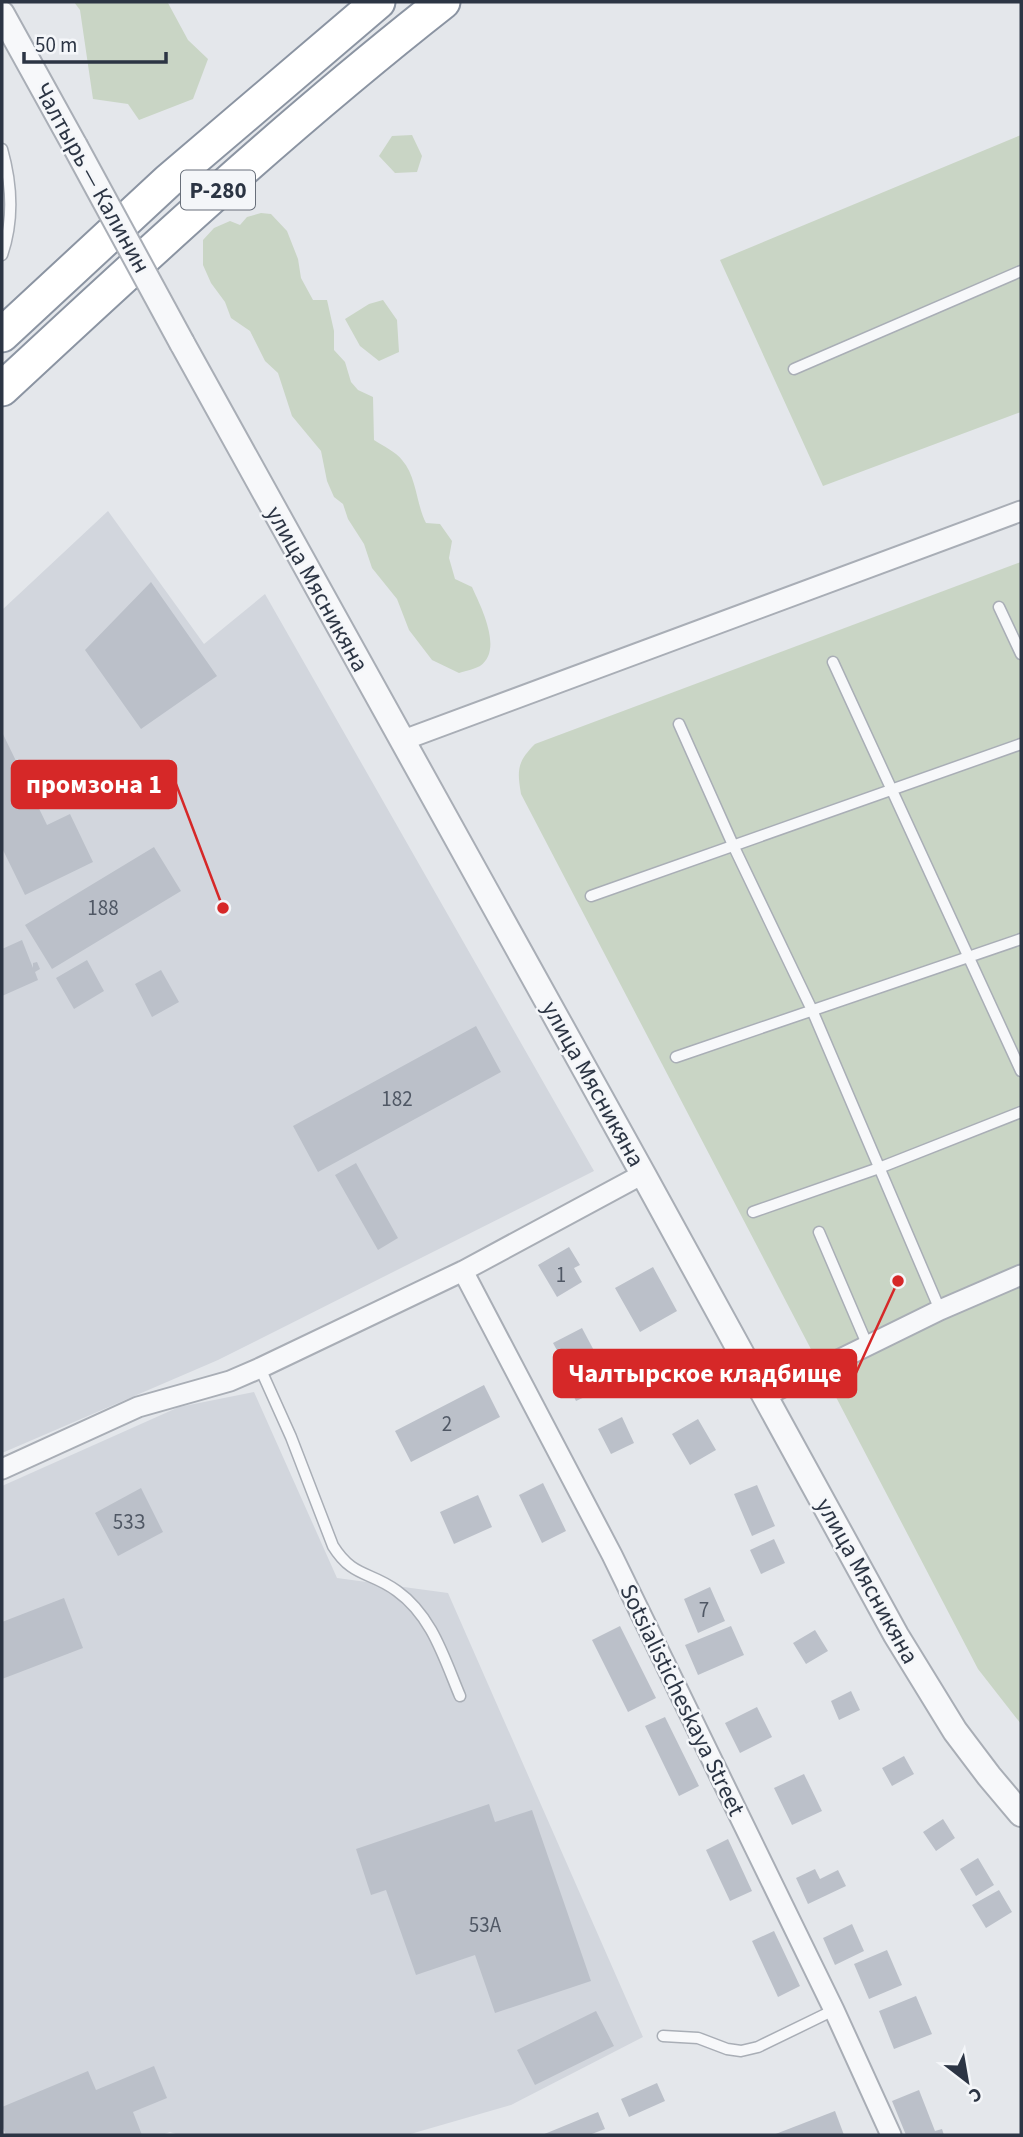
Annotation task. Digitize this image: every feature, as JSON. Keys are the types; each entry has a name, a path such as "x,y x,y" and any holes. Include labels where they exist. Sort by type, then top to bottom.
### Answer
{"highway":[{"name":"Р-280","path":"2,335 168,181 378,2"},
{"name":"Р-280","path":"2,389 195,210 380,51 443,2"}],"street":[{"name":"Чалтырь — Калинин","path":"2,14 182,343"},
{"name":"улица Мясникяна","path":"182,343 923,1683 955,1731 1021,1814"},
{"path":"401,740 1021,511"},
{"path":"2,1469 138,1407 230,1381 260,1368 463,1271 643,1174"},
{"name":"Sotsialisticheskaya Street","path":"463,1271 612,1555 834,2010 891,2135"},
{"path":"765,1396 867,1344 1021,1275"}],"lane":[{"path":"2,149 8,172 10,224 2,256"},
{"path":"794,369 1021,271"},
{"path":"999,607 1021,654"},
{"path":"833,662 1021,1071"},
{"path":"679,724 812,1010 940,1310"},
{"path":"591,896 1021,744"},
{"path":"676,1057 1021,939"},
{"path":"753,1212 879,1168 1021,1112"},
{"path":"819,1232 867,1344"},
{"path":"260,1368 291,1437 333,1546 353,1570 381,1580 414,1605 429,1625 460,1696"},
{"path":"663,2036 698,2038 727,2049 741,2051 758,2047 834,2010"}],"shaded area":[{"path":"108,511 204,644 265,594 594,1171 218,1360 2,1453 2,610"},
{"path":"254,1392 337,1578 448,1593 643,2037 511,2105 407,2135 179,2135 170,2132 162,2135 2,2135 2,1486 179,1407"}],"green space":[{"path":"74,2 168,3 188,40 208,59 193,99 139,120 128,104 93,99 80,10"},
{"path":"412,135 422,156 417,172 395,173 379,156 392,136"},
{"path":"1021,135 1021,412 823,486 720,260"},
{"path":"261,213 271,214 287,231 298,259 301,278 313,300 327,300 334,331 334,350 345,362 351,382 358,390 373,397 374,440 402,460 411,474 426,523 440,524 452,541 449,558 455,579 472,587 488,627 490,649 487,659 478,667 459,673 432,660 409,630 397,599 372,568 364,544 348,519 343,504 334,497 327,481 321,451 292,416 278,373 265,361 250,331 231,318 225,302 211,283 203,265 203,240 214,228 230,221 240,225 247,217"},
{"path":"383,300 397,320 399,352 379,361 360,346 345,319 369,304"},
{"path":"1021,562 1021,1724 978,1669 521,794 519,772 522,761 535,744"}],"building":[{"path":"151,582 217,676 141,729 85,650"},
{"path":"2,732 47,825 70,814 93,862 25,895 2,848"},
{"path":"154,847 181,891 52,969 25,925"},
{"path":"22,940 33,968 33,963 37,962 40,969 35,972 38,980 2,996 2,949"},
{"path":"87,960 104,991 74,1009 56,978"},
{"path":"161,970 179,1002 152,1017 135,984"},
{"path":"476,1026 501,1072 318,1172 293,1126"},
{"path":"356,1163 398,1238 378,1250 335,1175"},
{"path":"569,1247 580,1265 574,1268 582,1282 557,1297 538,1265"},
{"path":"653,1267 677,1311 640,1332 615,1288"},
{"path":"582,1328 599,1360 571,1376 553,1343"},
{"path":"605,1368 613,1384 576,1401 568,1385"},
{"path":"484,1385 500,1417 411,1462 395,1431"},
{"path":"622,1417 634,1443 611,1454 598,1429"},
{"path":"698,1419 716,1450 690,1465 672,1434"},
{"path":"543,1483 566,1531 542,1543 519,1495"},
{"path":"757,1485 775,1526 752,1536 734,1494"},
{"path":"141,1488 163,1532 118,1556 95,1513"},
{"path":"478,1495 492,1527 454,1544 440,1512"},
{"path":"774,1539 785,1563 761,1574 750,1550"},
{"path":"710,1587 725,1621 698,1633 684,1599"},
{"path":"64,1598 83,1648 2,1679 2,1622"},
{"path":"620,1626 656,1698 628,1712 592,1640"},
{"path":"731,1626 744,1655 698,1675 685,1645"},
{"path":"815,1630 828,1651 806,1664 793,1643"},
{"path":"851,1691 860,1710 839,1720 831,1701"},
{"path":"757,1707 772,1737 740,1753 725,1723"},
{"path":"665,1717 699,1786 679,1796 645,1726"},
{"path":"904,1756 914,1774 892,1786 882,1768"},
{"path":"804,1774 822,1811 792,1825 774,1788"},
{"path":"489,1804 495,1822 532,1810 591,1981 495,2013 475,1955 416,1975 386,1890 371,1895 356,1849"},
{"path":"943,1819 955,1838 936,1851 923,1832"},
{"path":"728,1839 752,1891 730,1901 706,1850"},
{"path":"978,1858 994,1885 976,1896 960,1869"},
{"path":"815,1869 820,1879 838,1870 846,1886 808,1904 796,1878"},
{"path":"999,1890 1012,1912 986,1928 972,1905"},
{"path":"852,1924 864,1951 835,1965 823,1938"},
{"path":"774,1931 800,1986 778,1997 752,1941"},
{"path":"887,1950 902,1985 869,1999 854,1964"},
{"path":"916,1996 932,2034 894,2049 879,2011"},
{"path":"596,2011 614,2046 535,2085 517,2050"},
{"path":"154,2066 167,2098 133,2112 142,2135 6,2135 2,2126 2,2107 88,2071 96,2090"},
{"path":"657,2083 665,2101 629,2117 621,2099"},
{"path":"919,2090 935,2131 942,2129 944,2135 906,2135 892,2101"},
{"path":"835,2111 844,2135 773,2135"},
{"path":"598,2112 605,2129 589,2135 542,2135"}],"place":[{"name":"промзона 1","path":"223,908"},
{"name":"Чалтырское кладбище","path":"898,1281"}]}
